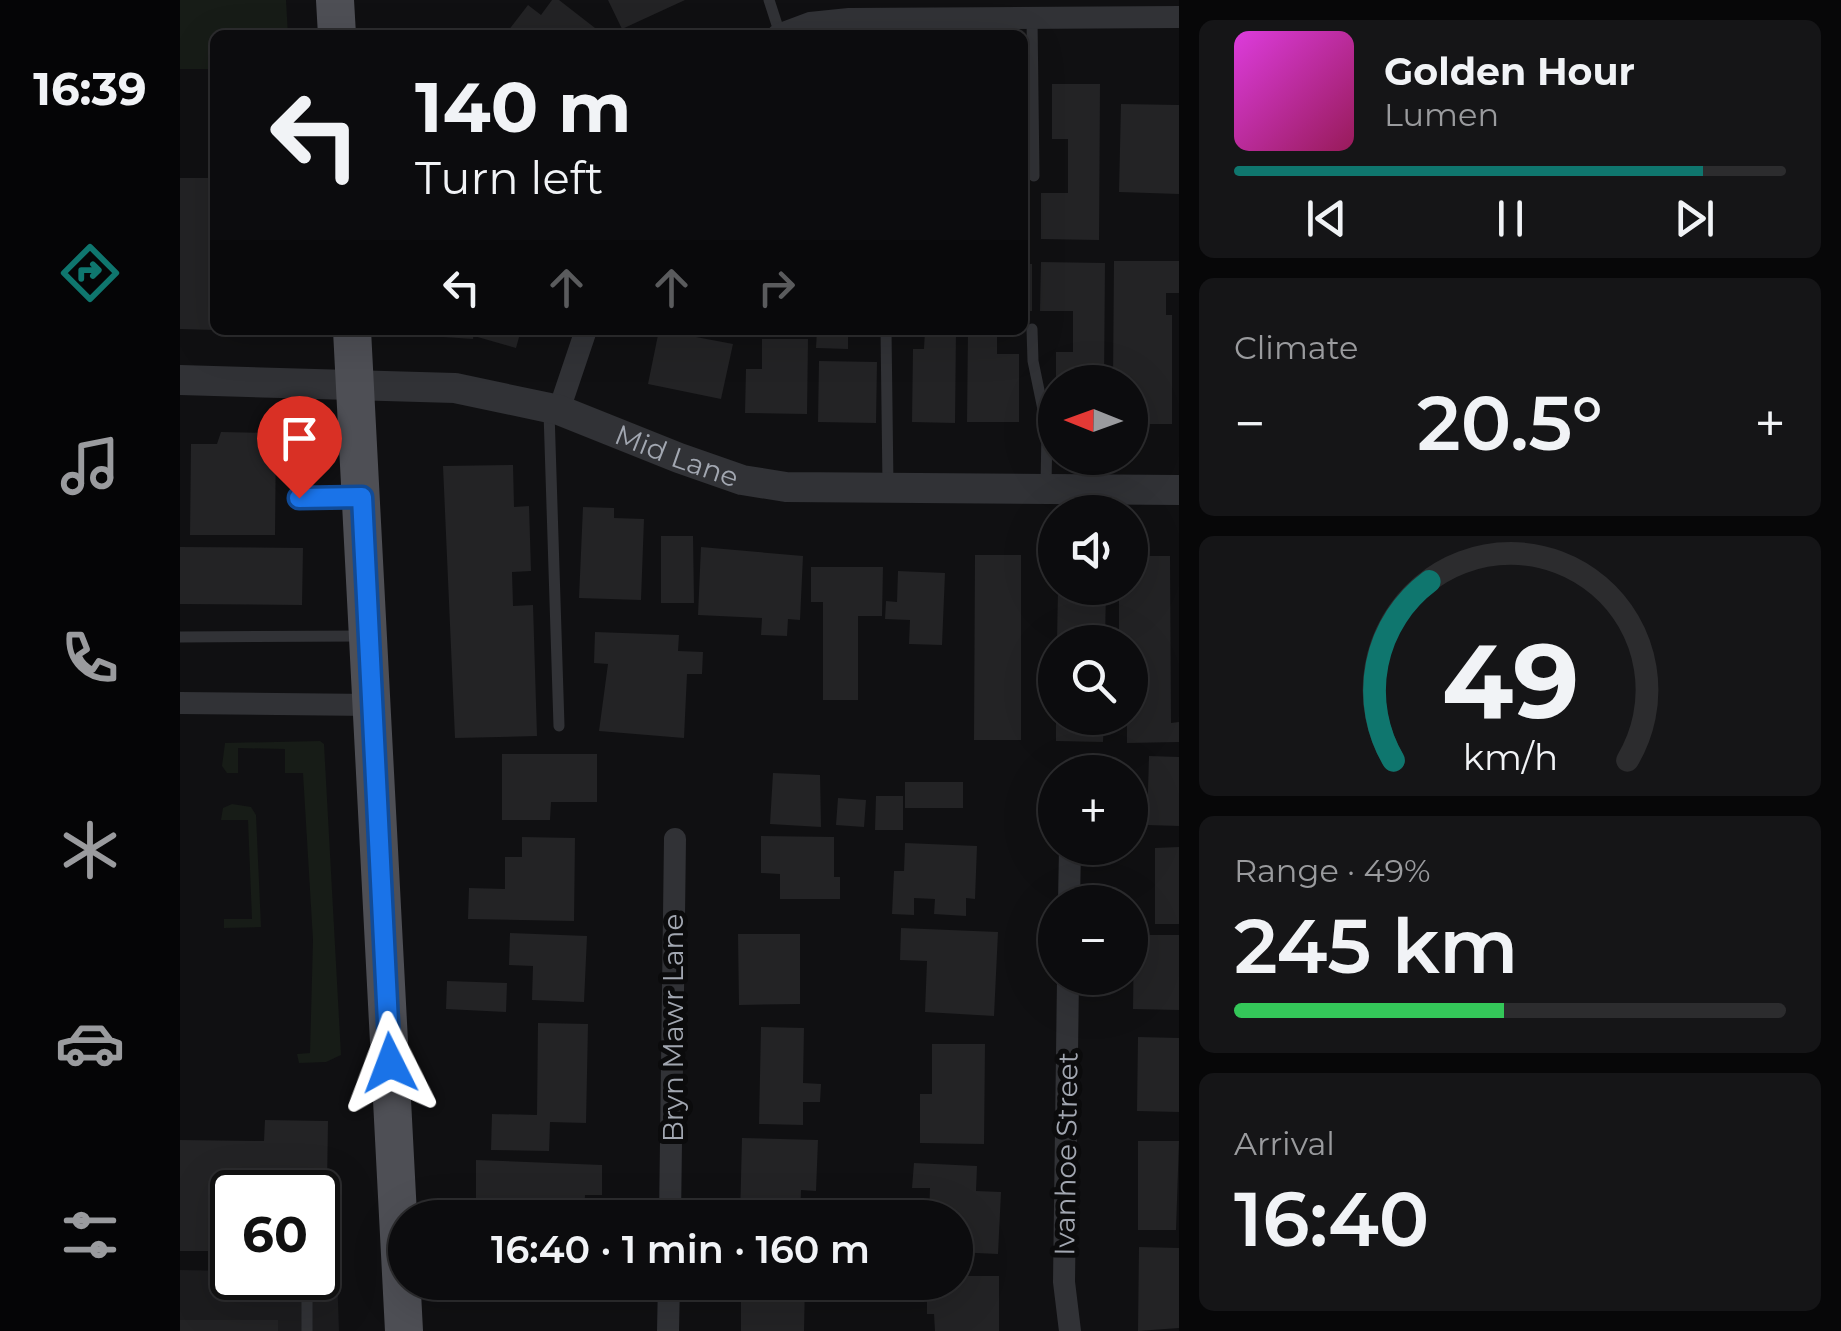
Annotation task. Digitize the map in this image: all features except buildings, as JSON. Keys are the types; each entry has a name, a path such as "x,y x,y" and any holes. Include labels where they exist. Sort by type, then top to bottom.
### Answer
{"main road":[{"path":"335,0 337,30"},
{"path":"352,335 404,1331"}],"street":[{"path":"792,30 810,23 849,19 1178,16"},
{"path":"554,409 584,335"},
{"name":"Mid Lane","path":"180,380 455,388 554,409 742,480 786,487 1178,490"},
{"path":"180,704 372,706"},
{"name":"Bryn Mawr Lane","path":"670,1200 674,839"},
{"name":"Ivanhoe Street","path":"1068,995 1064,1282 1070,1331"},
{"path":"668,1331 669,1300"}],"lane":[{"path":"769,0 778,30"},
{"path":"1032,18 1034,176"},
{"path":"1032,329 1032,360 1047,429 1046,490"},
{"path":"886,335 888,490"},
{"path":"554,409 559,726"},
{"path":"299,498 362,497"},
{"path":"180,636 369,636"},
{"path":"307,1300 308,1331"}],"shaded area":[{"path":"180,0 286,0 288,30 210,30 210,69 180,69"},
{"path":"225,743 324,744 341,1055 326,1062 299,1063 297,1054 310,1053 313,940 303,773 285,773 285,749 238,748 238,773 227,773 222,766"},
{"path":"232,804 251,807 256,815 261,927 224,928 224,919 252,919 248,820 221,820 223,808"},
{"path":"180,1270 210,1271 210,1300 338,1300 339,1331 180,1331"}],"route":[{"path":"299,498 362,497 390,1063"}]}
